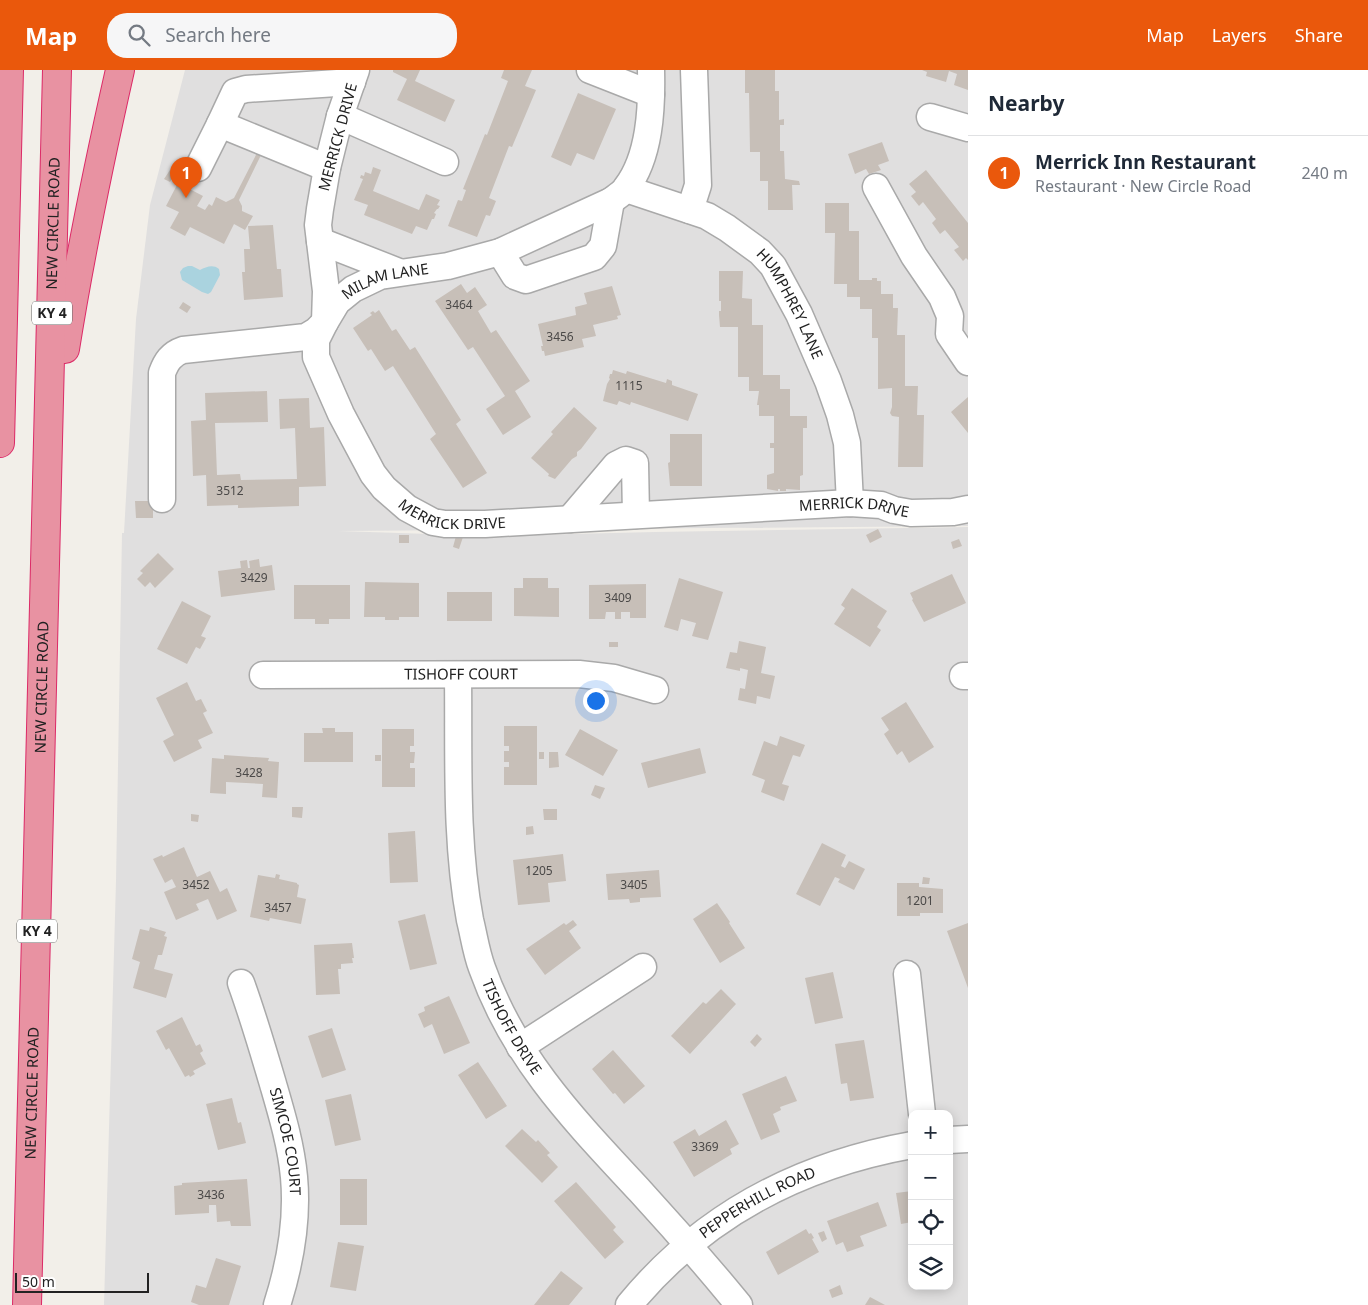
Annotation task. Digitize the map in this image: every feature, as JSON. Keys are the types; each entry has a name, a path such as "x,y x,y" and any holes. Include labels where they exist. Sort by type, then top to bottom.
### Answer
{"highway":[{"path":"0,443 9,70"},
{"name":"NEW CIRCLE ROAD","path":"27,1305 57,70"},
{"path":"46,557 65,352 76,278 100,156 120,70"}],"street":[{"path":"500,252 515,276 526,280 594,256 603,246 618,195 638,165 644,146 651,82 590,70"},
{"path":"690,210 698,185 694,70"},
{"path":"198,168 235,92 246,88 354,76"},
{"name":"MERRICK DRIVE","path":"354,76 340,116 327,168 319,217 326,291 325,322 316,340 316,357 341,414 372,474 384,488 407,508 433,522 445,524 485,524 850,503 881,505 911,513 953,512 968,509"},
{"path":"340,116 445,162"},
{"path":"930,117 968,128"},
{"path":"220,124 327,168"},
{"path":"876,187 914,256 942,297 950,316 949,334 968,362"},
{"name":"HUMPHREY LANE","path":"618,195 690,210 707,216 760,252 773,266 799,314 828,381 840,415 847,443 850,503"},
{"name":"MILAM LANE","path":"162,499 162,373 175,352 306,337 325,322 337,302 353,289 380,276 448,266 500,252 618,195"},
{"path":"320,241 399,272"},
{"path":"570,519 616,465 626,460 635,463 636,515"},
{"name":"TISHOFF COURT","path":"262,675 578,674 614,678 655,690"},
{"name":"TISHOFF DRIVE","path":"458,675 459,797 464,885 482,968 504,1018 520,1047 552,1094 689,1244 739,1305"},
{"path":"520,1047 643,967"},
{"path":"907,974 922,1110"},
{"name":"SIMCOE COURT","path":"241,983 255,1021 290,1141 295,1200 289,1260 277,1305"},
{"path":"953,1140 968,1139"},
{"name":"PEPPERHILL ROAD","path":"629,1305 689,1244 735,1211 763,1195 794,1180 848,1159 908,1146"}],"shaded area":[{"path":"185,70 968,70 968,526 338,531 491,536 968,527 968,1305 104,1305 116,881 122,533 124,533 136,319 150,205"}],"water":[{"path":"188,266 200,270 212,266 219,269 220,275 211,292 208,294 202,292 182,280 180,272"}],"building":[{"path":"393,70 420,70 415,81 455,100 445,122 397,100 407,79 393,72"},
{"path":"504,70 532,70 525,86 536,90 512,147 509,146 489,198 496,201 490,216 486,215 477,237 448,226 458,200 462,201 466,190 463,189 508,81 501,78"},
{"path":"745,70 775,70 775,91 779,91 779,120 784,119 784,125 780,125 780,151 784,151 785,179 799,181 800,185 792,185 793,210 768,210 768,181 760,181 760,152 750,152 749,93 745,93"},
{"path":"922,70 968,70 968,90 954,85 957,74 949,71 946,82 926,76 927,72"},
{"path":"578,93 616,109 594,160 577,153 571,166 551,157"},
{"path":"882,142 889,161 878,165 881,170 869,174 866,169 855,174 848,154"},
{"path":"257,153 261,155 239,200 242,211 253,216 245,230 234,224 224,244 190,227 185,236 170,228 179,212 166,206 178,183 203,196 197,206 205,210 209,204 212,206 216,197 226,202 234,198"},
{"path":"373,167 381,170 373,191 419,210 426,194 440,200 437,205 440,206 434,213 436,214 434,219 432,219 427,230 416,226 412,234 364,215 368,205 354,200 363,179 360,178 361,175 364,176 365,172 371,174"},
{"path":"170,170 175,173 170,182 164,179"},
{"path":"926,170 968,223 968,260 966,258 963,261 954,250 959,247 945,230 940,234 932,223 936,219 923,202 919,206 911,196 916,192 909,184"},
{"path":"825,203 849,203 849,231 859,231 859,280 877,278 877,281 881,281 881,294 893,294 893,308 898,308 897,335 905,335 905,386 918,386 917,415 924,415 923,467 898,467 899,417 892,416 890,413 892,407 892,388 878,389 878,338 872,338 872,309 860,309 860,297 847,297 847,284 834,284 835,233 825,233"},
{"path":"273,225 277,269 281,269 283,297 244,300 242,272 245,272 244,249 250,249 248,226"},
{"path":"719,271 743,271 742,298 752,299 752,325 763,325 763,375 780,375 780,389 790,389 790,416 807,416 807,428 803,428 803,475 800,476 800,490 786,489 786,491 780,491 778,489 778,491 767,489 767,475 774,473 774,448 770,448 770,443 774,443 774,416 759,416 759,405 757,405 759,391 749,391 749,377 738,377 738,327 720,327"},
{"path":"461,284 467,293 475,287 487,305 478,311 491,333 496,330 530,381 515,391 531,417 503,435 486,409 505,396 473,347 468,350 435,301"},
{"path":"612,286 621,315 617,316 618,319 593,325 596,336 582,339 584,347 545,356 544,351 542,351 541,346 543,346 538,324 576,315 575,307 587,304 584,293"},
{"path":"183,302 191,307 187,313 179,308"},
{"path":"379,310 392,331 396,329 410,350 415,347 461,420 456,424 487,473 463,488 430,439 436,434 393,366 385,371 371,349 368,351 353,328 372,315 370,313 373,311 375,313"},
{"path":"613,370 626,374 627,371 666,383 667,379 672,381 672,385 698,394 688,421 631,402 630,405 619,401 617,405 603,401 610,374 612,374"},
{"path":"267,391 268,422 215,423 217,475 240,474 241,480 297,479 295,428 280,429 279,399 309,398 310,428 324,427 326,486 299,487 299,506 238,508 238,505 207,506 206,475 193,476 191,421 206,420 205,393"},
{"path":"968,397 968,433 951,412"},
{"path":"574,407 597,428 577,452 577,456 572,459 555,479 548,476 549,474 531,458"},
{"path":"670,434 702,434 702,486 670,486 668,463 670,462"},
{"path":"135,501 153,501 153,518 136,518"},
{"path":"878,529 882,537 870,543 866,535"},
{"path":"399,535 409,535 409,543 399,543"},
{"path":"456,536 463,537 459,549 453,547"},
{"path":"959,539 962,546 953,549 951,542"},
{"path":"158,553 174,569 155,588 150,582 145,587 137,579 143,573 140,571"},
{"path":"259,559 260,567 272,565 275,590 221,597 218,571 241,568 240,561 247,560 248,568 250,568 249,561"},
{"path":"952,574 966,603 924,622 910,593"},
{"path":"523,578 548,578 548,588 559,588 559,617 514,616 514,588 523,588"},
{"path":"679,578 723,592 708,640 692,636 696,623 681,619 678,631 664,627"},
{"path":"365,582 419,583 419,617 399,617 399,620 385,620 385,617 364,617"},
{"path":"646,584 646,618 630,618 630,612 621,612 621,619 615,619 615,612 606,612 605,619 589,619 589,585"},
{"path":"294,585 350,585 350,619 329,619 329,624 315,624 315,619 294,619"},
{"path":"852,588 887,611 877,627 881,630 870,647 834,624 845,608 841,605"},
{"path":"447,592 492,592 492,621 447,621"},
{"path":"182,601 211,616 201,636 206,638 200,649 196,647 187,664 157,649"},
{"path":"739,641 766,647 761,673 775,676 770,699 757,696 756,704 738,700 740,688 745,689 748,670 740,668 740,671 726,668 730,652 737,653"},
{"path":"609,642 618,642 618,647 609,647"},
{"path":"187,682 196,701 201,699 207,711 203,713 213,733 198,740 202,748 174,762 163,741 174,735 156,698"},
{"path":"906,702 934,747 909,763 902,751 897,755 884,734 889,730 881,718"},
{"path":"504,726 537,726 537,785 504,785 504,767 509,767 509,762 504,762 504,751 509,751 509,746 504,746"},
{"path":"322,728 335,728 335,732 353,732 353,762 304,762 304,733 323,733"},
{"path":"382,729 414,729 414,746 410,746 410,752 415,752 414,763 410,763 410,768 415,768 415,787 382,787"},
{"path":"580,729 618,750 603,776 565,755"},
{"path":"780,736 805,745 800,757 793,755 782,784 789,786 784,801 761,792 765,780 752,775 764,741 777,746"},
{"path":"700,748 706,773 648,788 641,763"},
{"path":"539,752 544,752 544,759 539,759"},
{"path":"549,752 558,752 559,767 549,768"},
{"path":"224,755 269,758 268,761 279,762 277,798 262,797 263,784 226,782 226,794 210,793 212,758 224,759"},
{"path":"375,755 381,755 381,761 375,761"},
{"path":"595,785 605,788 600,799 591,795"},
{"path":"292,807 303,807 302,818 292,817"},
{"path":"543,809 557,809 557,820 544,820"},
{"path":"191,814 199,815 198,822 191,821"},
{"path":"533,826 534,834 526,835 526,827"},
{"path":"415,831 418,882 390,883 388,833"},
{"path":"822,843 846,855 841,866 845,868 849,861 865,869 854,890 838,882 840,879 835,877 820,906 796,894"},
{"path":"184,847 197,877 210,871 220,892 227,888 237,911 217,920 208,899 196,904 199,910 176,920 164,892 176,887 172,879 165,883 153,859 162,855 163,857"},
{"path":"563,854 566,881 548,883 550,902 518,905 513,860"},
{"path":"659,870 661,897 640,898 640,902 630,903 629,899 608,900 606,874"},
{"path":"276,874 280,875 279,879 297,883 299,885 297,897 306,899 301,924 270,918 269,921 250,917 258,875 275,878"},
{"path":"923,877 930,878 929,884 922,884"},
{"path":"897,883 919,883 919,887 943,889 943,913 897,916"},
{"path":"717,903 745,948 720,963 693,919"},
{"path":"425,914 437,964 410,970 398,921"},
{"path":"573,920 577,925 569,931 581,948 545,975 526,949 564,923 566,925"},
{"path":"968,923 968,988 947,931"},
{"path":"150,927 166,932 164,936 167,937 162,955 158,955 154,969 173,974 166,998 133,988 140,962 132,959 140,929 149,931"},
{"path":"352,943 353,963 341,964 341,969 338,969 340,994 316,995 314,945"},
{"path":"833,972 843,1018 815,1024 805,978"},
{"path":"721,989 736,1004 690,1054 671,1036 703,1002 706,1004"},
{"path":"449,996 470,1043 444,1054 432,1024 424,1028 418,1014 425,1011 424,1007"},
{"path":"182,1017 196,1046 200,1044 203,1051 200,1053 206,1064 193,1071 195,1074 190,1077 189,1075 185,1077 169,1048 166,1050 156,1031"},
{"path":"332,1028 346,1070 322,1078 308,1036"},
{"path":"757,1034 762,1039 755,1047 750,1042"},
{"path":"864,1040 874,1098 850,1101 847,1083 841,1084 835,1044"},
{"path":"613,1050 645,1086 624,1104 592,1069"},
{"path":"478,1062 507,1106 486,1119 458,1075"},
{"path":"786,1076 797,1101 780,1107 781,1110 773,1114 780,1132 761,1140 742,1094"},
{"path":"351,1094 361,1140 335,1146 325,1100"},
{"path":"232,1098 238,1123 241,1122 246,1143 218,1150 206,1104"},
{"path":"726,1120 739,1144 730,1149 732,1154 694,1177 673,1142 695,1129 699,1136"},
{"path":"522,1129 536,1142 538,1140 550,1153 547,1155 558,1167 542,1183 505,1146"},
{"path":"247,1179 251,1226 231,1226 230,1221 217,1222 216,1205 209,1205 209,1213 175,1215 174,1186 182,1185 182,1183"},
{"path":"340,1179 367,1179 367,1225 340,1225"},
{"path":"576,1182 616,1227 613,1230 624,1242 605,1259 554,1201"},
{"path":"908,1192 908,1223 901,1224 896,1193"},
{"path":"878,1202 887,1226 860,1236 864,1246 847,1252 843,1242 836,1245 827,1221"},
{"path":"806,1229 814,1238 812,1239 819,1252 778,1275 766,1252"},
{"path":"824,1231 827,1239 822,1242 818,1233"},
{"path":"338,1242 364,1246 356,1291 330,1287"},
{"path":"216,1258 241,1266 229,1305 199,1305 191,1302 196,1285 206,1288"},
{"path":"561,1271 583,1288 569,1305 534,1305"},
{"path":"840,1285 843,1294 832,1298 829,1290"},
{"path":"870,1297 885,1305 865,1305"}],"place":[{"name":"Merrick Inn Restaurant","path":"186,198"}]}
